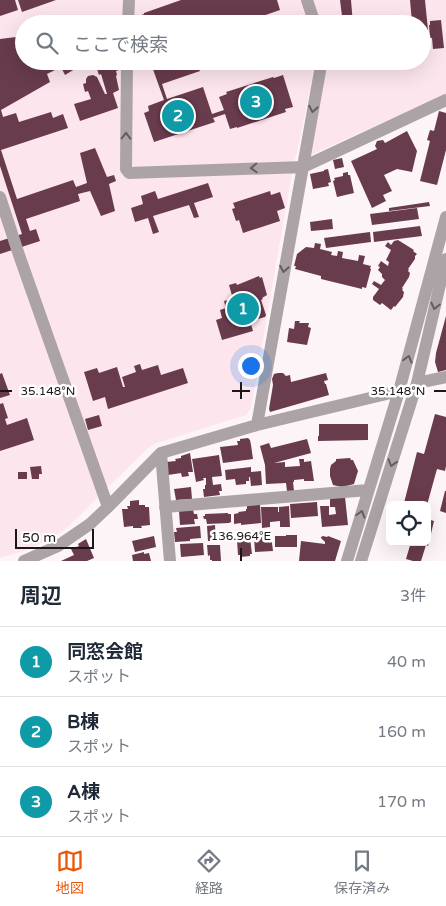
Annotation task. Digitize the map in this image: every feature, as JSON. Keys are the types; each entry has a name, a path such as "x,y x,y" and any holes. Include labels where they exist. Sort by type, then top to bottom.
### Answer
{"street":[{"path":"128,15 129,0"},
{"path":"307,0 311,15"},
{"path":"127,70 126,169 129,173 302,167 446,100"},
{"path":"257,425 320,70"},
{"path":"0,197 108,507"},
{"path":"347,561 399,391 446,217"},
{"path":"361,561 417,382 446,259"},
{"path":"417,382 446,377"},
{"path":"24,561 58,546 90,524 161,453 257,425 399,391"},
{"path":"161,453 170,561"},
{"path":"166,507 368,490"}],"shaded area":[{"path":"0,0 304,0 308,15 15,15 15,70 313,70 294,161 251,408 246,415 157,443 148,448 69,526 53,538 0,558"},
{"path":"313,0 446,0 446,94 304,158 321,70 431,70 431,15 317,15"}],"building":[{"path":"0,0 15,0 18,10 0,16"},
{"path":"18,0 56,0 22,12"},
{"path":"181,0 277,0 280,10 265,15 142,15"},
{"path":"340,0 351,0 352,15 342,15"},
{"path":"410,0 425,0 426,15 411,15"},
{"path":"441,20 444,48 433,49 431,21"},
{"path":"15,37 15,70 55,70 47,74 50,82 1,110 3,117 16,113 19,122 51,112 53,118 63,114 68,128 1,150 17,199 73,180 76,187 87,183 80,153 95,148 107,177 114,175 116,181 109,184 115,211 101,216 90,191 78,194 80,201 26,219 30,231 36,229 40,241 0,254 0,241 22,234 0,166 0,39"},
{"path":"62,70 73,70 65,75"},
{"path":"97,70 119,70 116,71 116,76 119,90 113,93 118,108 80,121 74,104 91,99 88,91 85,92 83,84 86,83 88,76 93,75 97,77 105,94 107,94 101,74 99,75"},
{"path":"153,70 200,70 162,84 167,99 203,87 212,114 224,110 219,97 227,94 226,92 283,75 293,107 285,109 286,112 230,129 225,114 213,118 215,122 154,142 144,113 149,111 148,106 164,100"},
{"path":"439,111 446,113 446,150 437,185 420,181 430,141 427,140 430,130 434,131"},
{"path":"407,131 417,151 412,172 397,169 384,175 392,191 383,195 386,201 372,208 351,161 377,149 375,146 377,141 383,140 385,143"},
{"path":"342,158 344,167 335,169 333,160"},
{"path":"328,169 331,182 328,183 329,186 313,189 310,174"},
{"path":"348,172 354,193 337,197 334,178 343,176 343,173"},
{"path":"208,183 213,197 194,203 199,217 194,218 189,205 153,216 159,232 153,234 148,218 135,222 131,208 143,204 141,196 155,191 158,199"},
{"path":"270,191 271,195 280,192 285,208 277,211 280,221 243,233 239,220 236,221 232,209 235,208 233,203"},
{"path":"429,202 430,206 389,211 389,208"},
{"path":"417,208 419,219 372,225 370,214"},
{"path":"332,219 333,229 311,231 310,222"},
{"path":"420,226 422,236 374,242 373,232"},
{"path":"370,232 371,242 326,248 324,238"},
{"path":"398,240 417,254 408,269 410,273 402,288 404,292 403,297 391,310 382,303 380,305 373,300 379,289 372,284 374,281 381,285 385,280 378,270 380,267 378,266 381,261 388,266 389,262 386,260 391,250 385,246 388,242 391,245 394,241"},
{"path":"315,243 321,244 320,249 332,252 331,255 337,256 338,251 343,252 342,258 358,261 359,255 365,256 363,264 371,266 366,288 362,287 362,289 321,279 321,276 295,269 297,254 306,247 314,248"},
{"path":"259,276 260,278 262,277 267,295 261,300 265,317 250,321 253,331 222,340 216,320 222,318 220,310 226,308 224,301 233,299 229,285 236,283 237,285"},
{"path":"446,316 446,370 438,372 435,362 436,353"},
{"path":"295,321 309,323 308,327 311,328 307,345 287,342 289,328 294,329"},
{"path":"140,364 142,370 158,365 161,375 183,368 188,383 108,409 105,397 93,401 84,372 97,368 99,373 117,367 123,387 125,387 122,377 136,372 134,366"},
{"path":"2,373 10,395 0,398 0,374"},
{"path":"283,373 286,376 290,375 291,382 326,373 328,380 324,381 329,395 270,412 272,379 274,374"},
{"path":"3,403 8,418 5,419 7,425 27,418 34,440 0,451 0,404"},
{"path":"435,414 446,417 445,471 437,469 428,501 405,501 417,452 424,454"},
{"path":"99,415 102,426 88,430 85,419"},
{"path":"319,424 368,424 368,440 318,441"},
{"path":"248,438 253,459 223,463 220,447 238,445 237,441"},
{"path":"307,439 311,453 274,463 285,462 285,467 300,466 299,459 304,459 304,462 311,461 314,481 294,480 294,491 287,491 286,483 266,484 265,465 260,446 269,443 271,448"},
{"path":"190,453 193,472 188,472 189,476 182,477 181,473 168,475 166,462 176,461 175,459"},
{"path":"219,455 222,476 212,477 213,485 221,484 222,491 219,491 220,495 204,497 203,489 205,489 206,478 196,482 192,459"},
{"path":"350,458 353,460 358,471 354,484 342,487 333,485 330,476 331,465 336,459"},
{"path":"41,466 42,474 39,474 39,479 32,479 30,467"},
{"path":"251,467 251,472 261,471 262,485 251,486 250,477 246,484 236,485 235,479 226,480 225,470"},
{"path":"18,472 27,472 27,479 18,479"},
{"path":"191,487 192,499 176,500 174,489"},
{"path":"446,491 446,513 440,511"},
{"path":"345,497 348,525 322,527 320,506 329,506 329,515 336,514 335,507 330,507 330,498"},
{"path":"139,500 139,505 149,507 150,525 141,526 142,528 124,527 122,509 128,509 127,506 130,506 130,501"},
{"path":"317,502 318,516 291,518 290,504"},
{"path":"260,503 261,523 234,524 234,514 246,511 247,504"},
{"path":"289,506 290,527 280,527 280,521 270,522 270,527 262,528 261,507 278,507 279,512 279,507"},
{"path":"193,510 194,514 197,514 198,519 194,519 195,524 180,525 179,511"},
{"path":"205,514 231,514 231,522 229,523 207,524 203,516"},
{"path":"431,520 434,521 431,534"},
{"path":"215,525 216,541 208,541 207,526"},
{"path":"200,526 201,538 175,542 174,532 177,532 176,528"},
{"path":"271,535 273,551 255,552 254,537"},
{"path":"297,535 297,547 275,547 275,536"},
{"path":"154,536 156,547 135,552 132,541"},
{"path":"323,536 341,541 335,561 299,561 301,541 325,544 321,538"},
{"path":"250,538 252,554 240,557 238,555 237,540"},
{"path":"86,539 94,558 87,561 61,561 74,555 71,549 79,546 78,544"},
{"path":"203,543 204,555 181,557 180,544"},
{"path":"207,545 220,545 221,561 210,560"},
{"path":"410,546 426,546 421,561 406,559"},
{"path":"144,552 144,554 149,553 151,561 133,561 132,555"}],"place":[{"name":"A棟","path":"256,102"},
{"name":"B棟","path":"178,116"},
{"name":"同窓会館","path":"243,309"}]}
